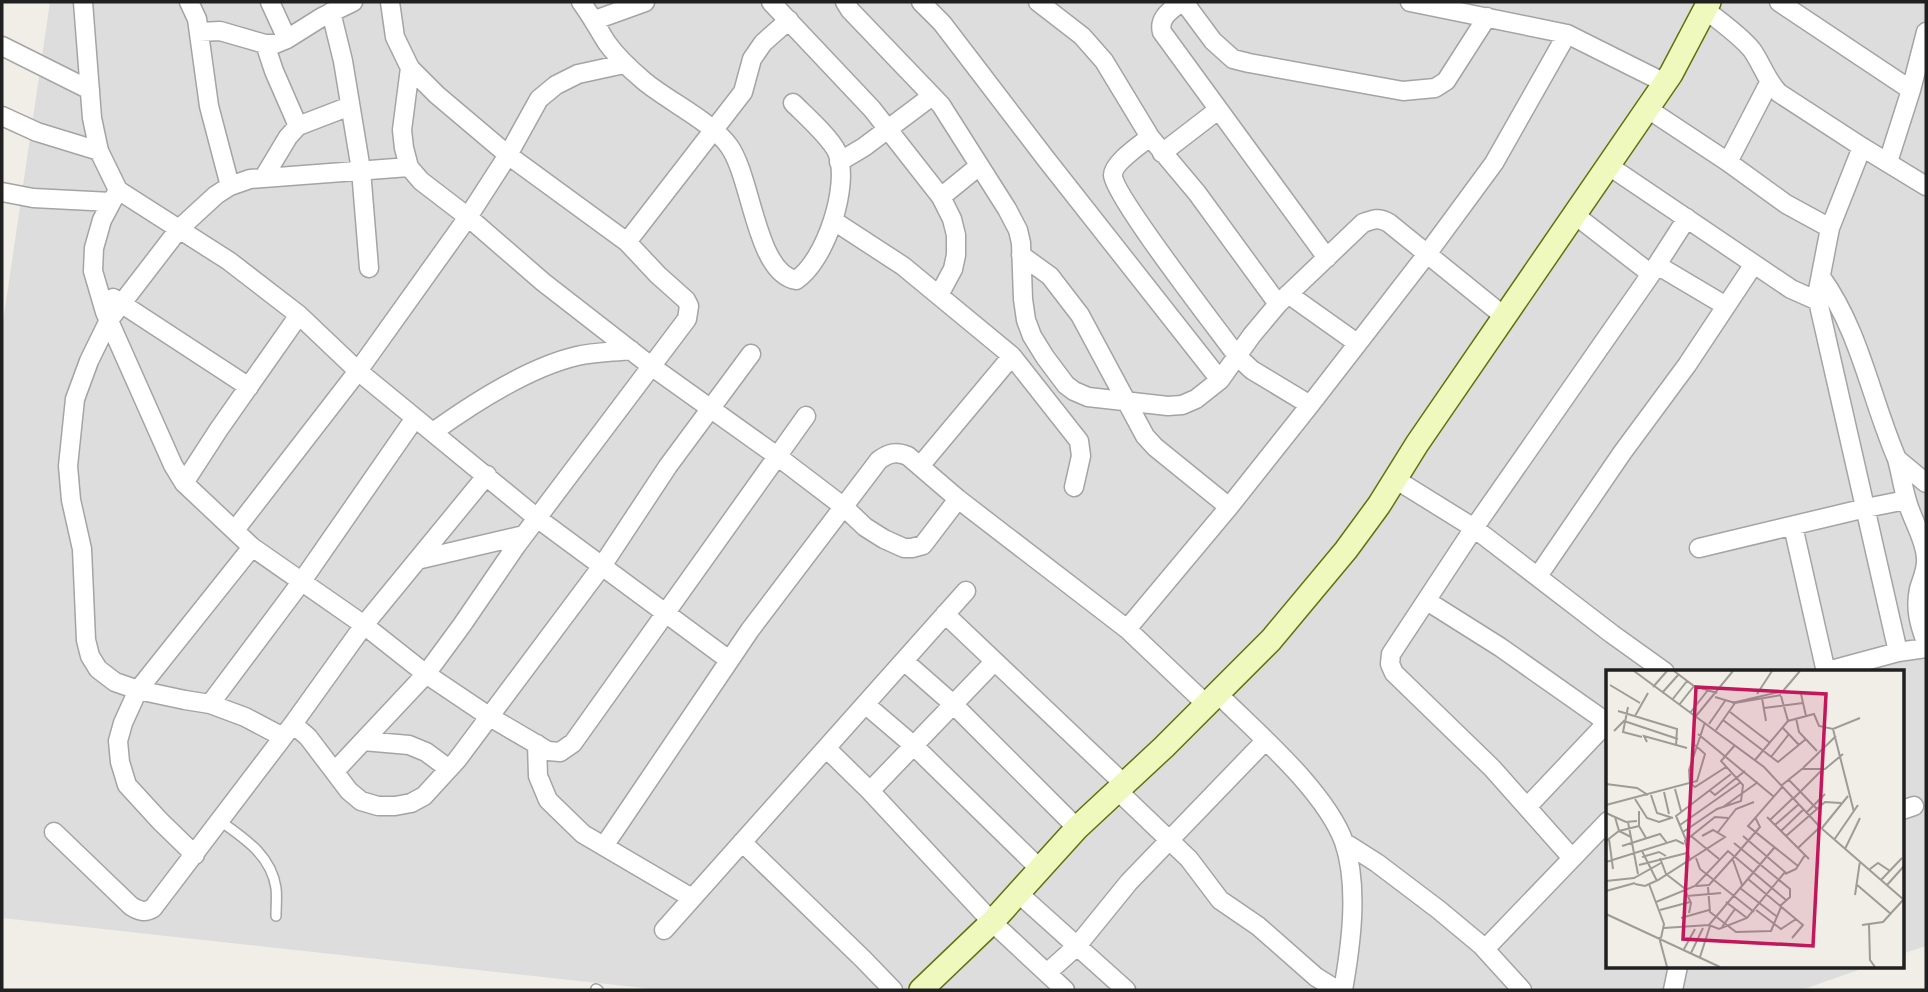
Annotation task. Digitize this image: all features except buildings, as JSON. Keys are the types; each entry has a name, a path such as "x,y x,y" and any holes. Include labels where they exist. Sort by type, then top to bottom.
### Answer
{"street":[{"path":"83,2 92,118 99,151 115,196 102,220 94,248 93,271 109,320 173,466 184,484 252,547 364,625 426,674 490,717 548,751 566,750 573,743 806,416"},
{"path":"189,2 197,19 209,106 230,186"},
{"path":"270,2 287,39"},
{"path":"199,32 220,31 265,44 275,44 352,2"},
{"path":"335,771 426,674 524,535 687,319 689,306 627,242 508,155 437,95 410,68 395,37 390,2"},
{"path":"581,2 624,64 729,145 738,162 767,255 780,273 796,280 811,267 834,221 840,185 836,152 793,103"},
{"path":"595,20 645,2"},
{"path":"771,2 873,110 941,197 952,219 956,235 956,255 953,269 939,295"},
{"path":"845,2 941,105 1007,209 1018,230 1026,320 1045,357 1066,385 1074,391 1088,397 1168,407 1196,399 1220,380 1252,335 1283,299 1363,223 1374,218 1389,223 1505,317"},
{"path":"920,2 942,23 1220,380"},
{"path":"1038,2 1082,36 1104,61 1162,153 1283,299 1357,344"},
{"path":"1327,258 1162,32 1162,21 1183,2 1213,41 1233,59 1403,91 1422,91 1446,82 1487,17"},
{"path":"1410,2 1567,34 1665,83"},
{"path":"1779,2 1911,90"},
{"path":"921,990 992,922 1077,828 1164,747 1271,640 1313,591 1379,505 1417,444 1648,109 1707,6 1749,46 1769,83 1779,93 1926,186"},
{"path":"331,12 343,61 361,170 369,268"},
{"path":"627,242 743,92 752,59 763,43 789,20"},
{"path":"1888,162 1926,32"},
{"path":"1127,629 1229,507 1427,254 1494,163 1567,34"},
{"path":"265,44 298,126"},
{"path":"2,46 90,90"},
{"path":"235,530 358,371 468,217 508,155 539,99 556,85 578,74 624,64"},
{"path":"410,68 402,130 409,167 421,181 468,217 543,282 884,539 904,548 923,545 958,499"},
{"path":"1728,162 1769,83"},
{"path":"839,162 864,147 932,96"},
{"path":"264,177 288,137 298,126 350,106"},
{"path":"1648,109 1786,204 1830,228"},
{"path":"1162,153 1218,110"},
{"path":"2,116 37,132 99,151"},
{"path":"1150,137 1115,166 1112,173 1114,183 1137,220 1237,356 1252,370 1310,405"},
{"path":"1862,147 1830,228 1818,301 1898,652"},
{"path":"941,197 979,166"},
{"path":"1609,166 1791,289 1818,301"},
{"path":"409,167 264,177 230,186 216,195 179,229 109,320 89,360 75,399 68,466 71,500 82,549 86,640 97,669 116,682 138,690 210,704 307,737 349,791 361,801 377,806 411,803 424,796 449,769 490,717 602,566 668,466 751,354"},
{"path":"2,192 33,198 115,196 179,229 229,261 299,315 358,371 537,518 729,660"},
{"path":"1575,215 1654,269 1726,306"},
{"path":"1572,858 1492,768 1394,673 1390,664 1391,654 1474,528 1687,218"},
{"path":"834,221 903,266 1012,356 1079,441 1081,456 1074,487"},
{"path":"1021,255 1049,276 1080,315 1137,423 1155,447 1229,507"},
{"path":"1538,576 1622,453 1687,365 1754,264"},
{"path":"1821,277 1854,336 1897,459 1906,500 1926,557 1925,574 1917,604 1919,624 1926,642"},
{"path":"99,288 248,387"},
{"path":"184,484 299,315"},
{"path":"433,432 463,411 543,367 578,356 631,350"},
{"path":"920,466 1012,356"},
{"path":"210,704 302,581 415,418"},
{"path":"604,846 750,630 879,460 890,453 901,453 1127,629 1265,741 1299,774 1330,814 1344,842 1350,866 1350,949 1343,990"},
{"path":"1897,459 1926,483"},
{"path":"54,832 123,899 139,911 148,911 159,903 364,625 487,475"},
{"path":"1395,479 1474,528 1660,670"},
{"path":"1699,548 1906,500"},
{"path":"1793,526 1825,670"},
{"path":"417,560 524,535"},
{"path":"195,855 127,785 120,762 118,741 122,723 138,690 252,547"},
{"path":"664,930 966,591"},
{"path":"1427,601 1500,647 1606,723"},
{"path":"945,614 1120,787 1189,859 1220,900 1258,926 1316,977 1337,990"},
{"path":"1832,670 1898,652 1926,648"},
{"path":"904,661 953,704 1077,828"},
{"path":"870,791 994,662"},
{"path":"865,704 913,746 1040,869"},
{"path":"1527,807 1606,726"},
{"path":"363,741 409,745 426,752 449,769"},
{"path":"1048,972 1077,946 1129,882 1265,741"},
{"path":"537,744 538,776 548,800 583,834 692,898"},
{"path":"826,748 870,791 992,922 1065,990"},
{"path":"1485,949 1606,823"},
{"path":"742,842 893,990"},
{"path":"1344,842 1377,863 1439,910 1485,949 1522,990"},
{"path":"1018,892 1126,990"},
{"path":"1673,990 1678,968"}],"lane":[{"path":"220,821 254,846 270,865 276,888 276,916"}],"shaded area":[{"path":"50,2 1926,2 1926,946 1904,953 1904,670 1606,670 1606,968 1864,968 1801,990 662,990 2,918 2,329"}]}
